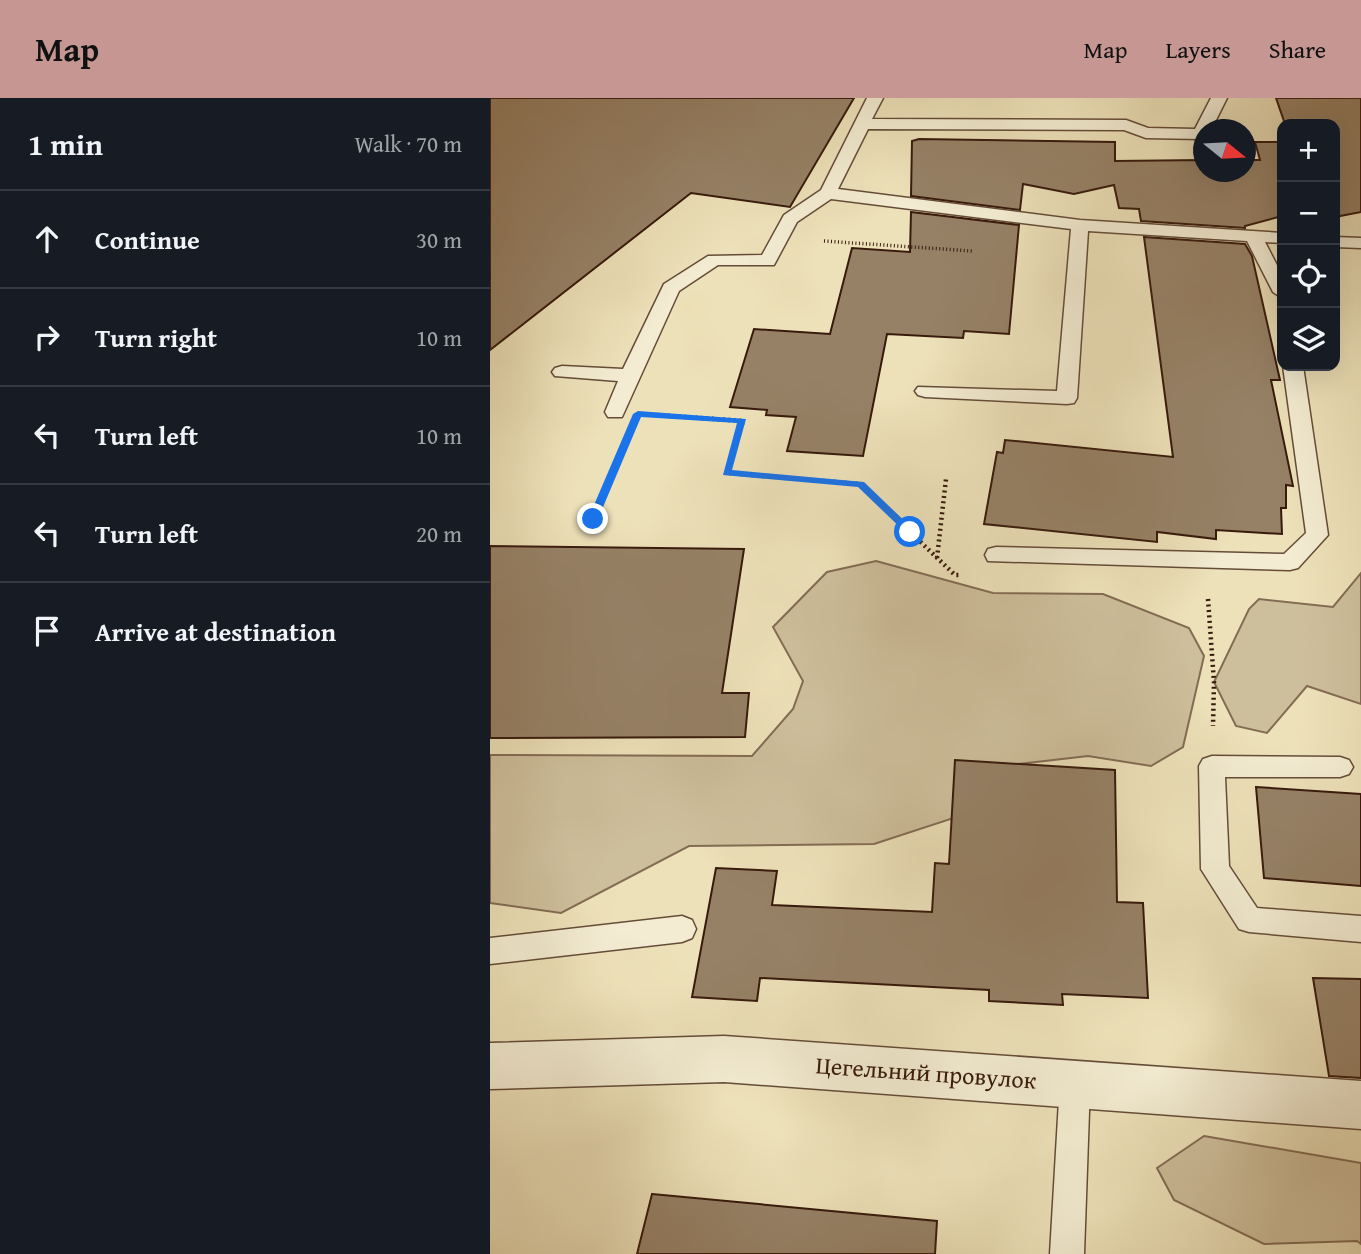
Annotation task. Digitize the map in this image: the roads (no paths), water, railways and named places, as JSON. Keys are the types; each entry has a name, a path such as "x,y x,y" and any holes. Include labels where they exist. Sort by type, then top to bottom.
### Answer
{"street":[{"name":"Цегельний провулок","path":"490,1066 724,1059 1361,1105"}],"lane":[{"path":"615,412 671,288 714,260 768,261 790,219 828,193 875,98"},
{"path":"862,124 1126,125 1146,133 1201,134 1219,98"},
{"path":"828,193 1080,225 1277,238"},
{"path":"925,391 1067,398 1080,225"},
{"path":"1253,236 1277,282"},
{"path":"1340,243 1359,248"},
{"path":"996,555 1290,562 1317,534 1294,371"},
{"path":"562,372 630,376"},
{"path":"1340,767 1212,766 1215,869 1249,920 1361,929"},
{"path":"490,951 682,929"},
{"path":"1067,1254 1075,1083"}]}
